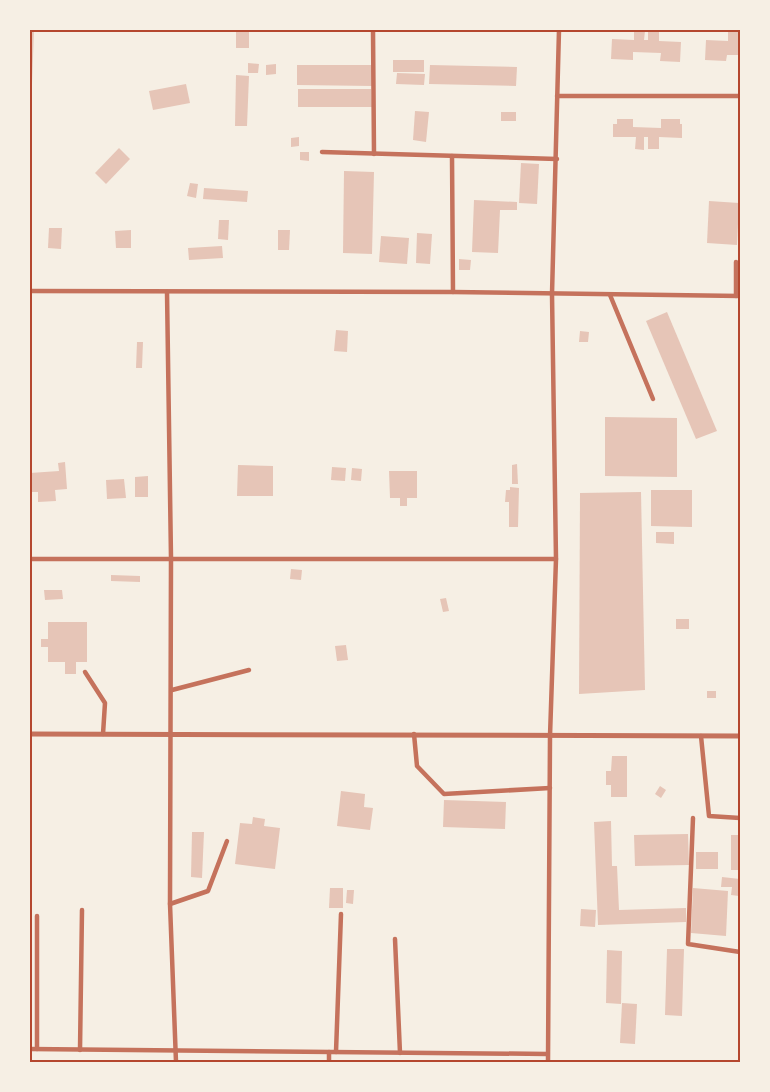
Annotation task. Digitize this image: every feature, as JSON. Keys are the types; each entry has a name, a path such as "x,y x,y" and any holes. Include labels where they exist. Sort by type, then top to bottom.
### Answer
{"street":[{"path":"373,30 374,154"},
{"path":"548,1062 550,736 556,559 552,294 559,30"},
{"path":"557,96 740,96"},
{"path":"322,152 557,159"},
{"path":"452,156 454,292"},
{"path":"30,291 454,292 738,296 736,262"},
{"path":"167,292 172,690 170,904 176,1062"},
{"path":"610,295 653,399"},
{"path":"30,559 556,559"},
{"path":"172,690 249,670"},
{"path":"85,672 105,703 103,734"},
{"path":"30,734 740,736"},
{"path":"414,734 417,766 444,794 550,788"},
{"path":"701,736 709,816 740,818"},
{"path":"693,818 688,944 740,952"},
{"path":"170,904 208,891 227,841"},
{"path":"80,1050 82,910"},
{"path":"336,1052 341,914"},
{"path":"37,916 37,1049"},
{"path":"395,939 400,1053"},
{"path":"30,1049 547,1054"},
{"path":"329,1052 329,1062"}],"building":[{"path":"30,30 34,30 32,84 30,84"},
{"path":"236,30 249,30 249,48 236,48"},
{"path":"634,30 645,31 644,40 648,40 648,32 659,32 659,41 681,42 680,62 660,61 661,53 633,52 633,60 611,59 612,39 634,40"},
{"path":"728,32 738,32 740,55 727,55 726,61 705,60 706,40 728,41"},
{"path":"393,60 424,60 424,72 393,72"},
{"path":"248,63 259,64 258,73 248,73"},
{"path":"276,64 276,74 266,75 266,65"},
{"path":"297,65 373,65 373,86 297,85"},
{"path":"430,65 517,67 516,86 429,84"},
{"path":"397,73 425,74 424,85 396,84"},
{"path":"236,75 249,76 247,126 235,126"},
{"path":"186,84 190,103 153,110 149,91"},
{"path":"298,89 371,89 372,107 298,107"},
{"path":"415,111 429,112 426,142 413,140"},
{"path":"501,112 516,112 516,121 501,121"},
{"path":"617,119 633,119 633,127 661,128 661,119 680,119 682,138 659,137 659,149 648,149 648,137 644,137 644,150 635,149 636,137 613,137 613,124 617,124"},
{"path":"299,137 299,146 291,147 291,138"},
{"path":"119,148 130,159 106,184 95,173"},
{"path":"300,152 309,152 309,161 300,160"},
{"path":"521,163 539,164 537,204 519,203"},
{"path":"344,171 374,172 372,254 343,253"},
{"path":"190,183 198,184 196,198 187,196"},
{"path":"204,188 248,191 247,202 203,199"},
{"path":"474,200 517,202 517,210 500,210 498,253 472,252"},
{"path":"709,201 739,203 737,245 707,243"},
{"path":"219,220 229,220 228,240 218,239"},
{"path":"49,228 62,228 61,249 48,248"},
{"path":"131,230 131,248 116,248 115,231"},
{"path":"278,230 290,230 289,250 278,250"},
{"path":"417,233 432,234 430,264 416,263"},
{"path":"381,236 409,238 407,264 379,262"},
{"path":"222,246 223,258 189,260 188,248"},
{"path":"459,259 471,260 470,270 459,270"},
{"path":"667,312 717,431 696,439 646,321"},
{"path":"336,330 348,331 347,352 334,351"},
{"path":"580,331 589,332 588,342 579,342"},
{"path":"137,342 143,342 142,368 136,368"},
{"path":"605,417 677,418 677,477 605,476"},
{"path":"65,462 67,489 55,490 56,501 38,502 38,492 30,492 30,473 59,471 58,463"},
{"path":"517,464 518,484 512,484 512,465"},
{"path":"238,465 273,466 273,496 237,496"},
{"path":"332,467 346,468 345,481 331,480"},
{"path":"352,468 362,469 361,481 351,480"},
{"path":"389,471 417,471 417,498 407,498 407,506 400,506 400,498 390,498"},
{"path":"148,476 148,497 135,497 135,477"},
{"path":"124,479 126,498 107,499 106,480"},
{"path":"510,487 519,488 518,527 509,527 509,502 505,502 506,490 510,490"},
{"path":"651,490 692,490 692,527 651,526"},
{"path":"641,492 645,690 579,694 580,493"},
{"path":"656,532 674,532 674,544 656,543"},
{"path":"291,569 302,570 301,580 290,579"},
{"path":"111,575 140,576 140,582 111,581"},
{"path":"44,590 62,590 63,599 45,600"},
{"path":"446,598 449,611 443,612 440,599"},
{"path":"676,619 689,619 689,629 676,629"},
{"path":"48,622 87,622 87,662 76,662 76,674 65,674 65,662 48,662 48,647 41,647 41,639 48,639"},
{"path":"346,645 348,660 337,661 335,646"},
{"path":"707,691 716,691 716,698 707,698"},
{"path":"612,756 627,756 627,797 611,797 611,785 606,785 606,771 611,771"},
{"path":"660,786 666,790 661,798 655,794"},
{"path":"341,791 365,794 364,807 373,808 370,830 337,826"},
{"path":"444,800 506,802 505,829 443,827"},
{"path":"253,817 265,819 264,826 280,828 275,869 235,864 240,823 252,824"},
{"path":"611,821 612,866 617,866 619,910 686,908 686,922 598,925 594,822"},
{"path":"192,832 204,832 202,878 191,877"},
{"path":"688,834 689,865 635,866 634,835"},
{"path":"731,835 740,835 740,870 731,870"},
{"path":"696,852 718,852 718,869 696,869"},
{"path":"722,877 740,879 739,896 731,895 732,887 721,887"},
{"path":"330,888 343,888 343,908 329,908"},
{"path":"693,888 728,891 726,936 691,933"},
{"path":"347,890 354,890 353,904 346,903"},
{"path":"581,909 596,910 595,927 580,926"},
{"path":"667,949 684,949 682,1016 665,1015"},
{"path":"607,950 622,951 621,1004 606,1003"},
{"path":"622,1003 637,1004 635,1044 620,1043"}]}
